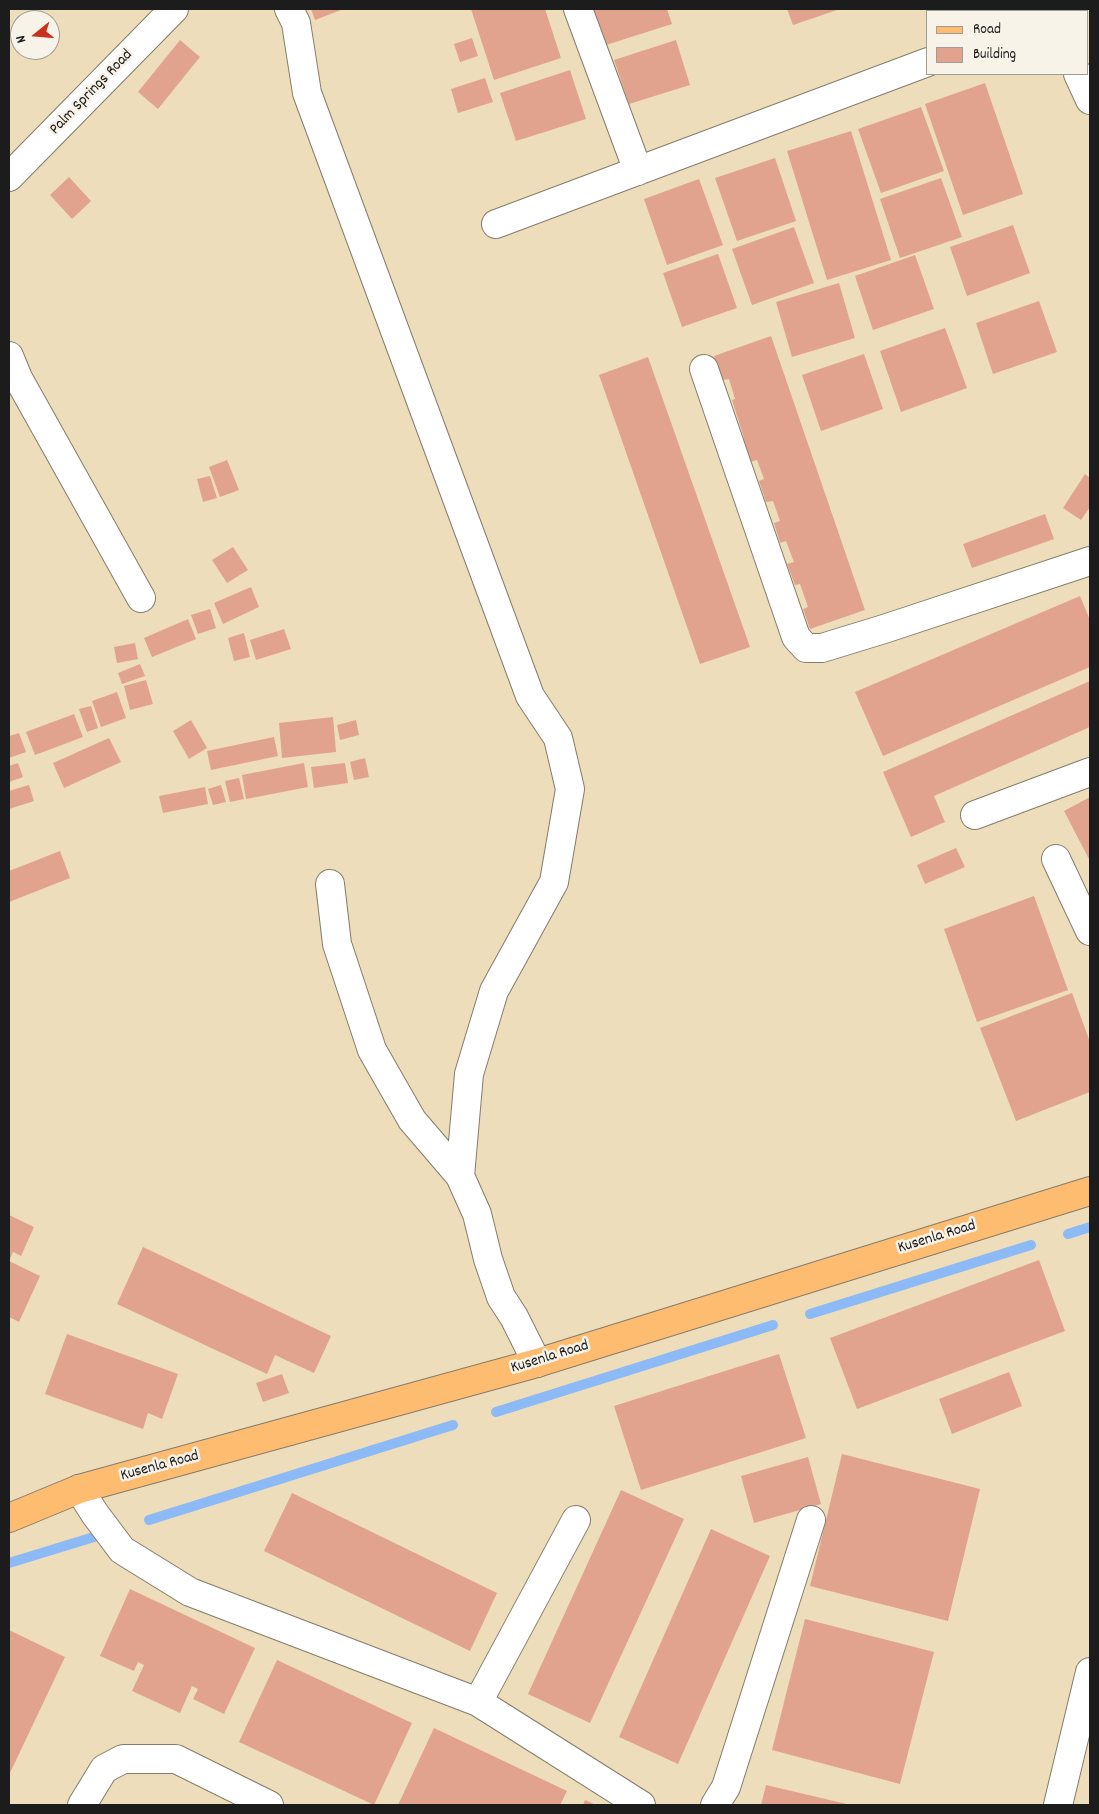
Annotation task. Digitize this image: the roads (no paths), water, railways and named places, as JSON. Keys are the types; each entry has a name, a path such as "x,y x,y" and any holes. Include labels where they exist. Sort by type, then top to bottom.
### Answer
{"main road":[{"name":"Kusenla Road","path":"9,1518 79,1489 537,1363 1090,1191"}],"street":[{"name":"Palm Springs Road","path":"9,178 174,9"},
{"path":"289,9 296,23 307,94 530,696 558,738 570,789 554,882 494,991 469,1074 460,1176"},
{"path":"578,9 638,171"},
{"path":"496,224 926,63"},
{"path":"1078,75 1090,100"},
{"path":"9,356 23,386 141,598"},
{"path":"704,369 796,637 806,648 822,648 1090,561"},
{"path":"975,815 1090,772"},
{"path":"1056,859 1090,931"},
{"path":"330,884 337,944 372,1050 412,1120 460,1176 477,1214 488,1259 501,1297 514,1317 537,1363"},
{"path":"79,1489 122,1550 190,1592 478,1702 641,1805"},
{"path":"478,1702 576,1520"},
{"path":"715,1805 726,1787 812,1520"},
{"path":"1058,1805 1086,1708 1090,1672"},
{"path":"82,1805 104,1769 123,1759 176,1759 269,1805"}],"waterway":[{"path":"1068,1234 1090,1227"},
{"path":"810,1314 1031,1245"},
{"path":"496,1412 773,1325"},
{"path":"149,1520 453,1425"},
{"path":"9,1563 94,1537"}]}
